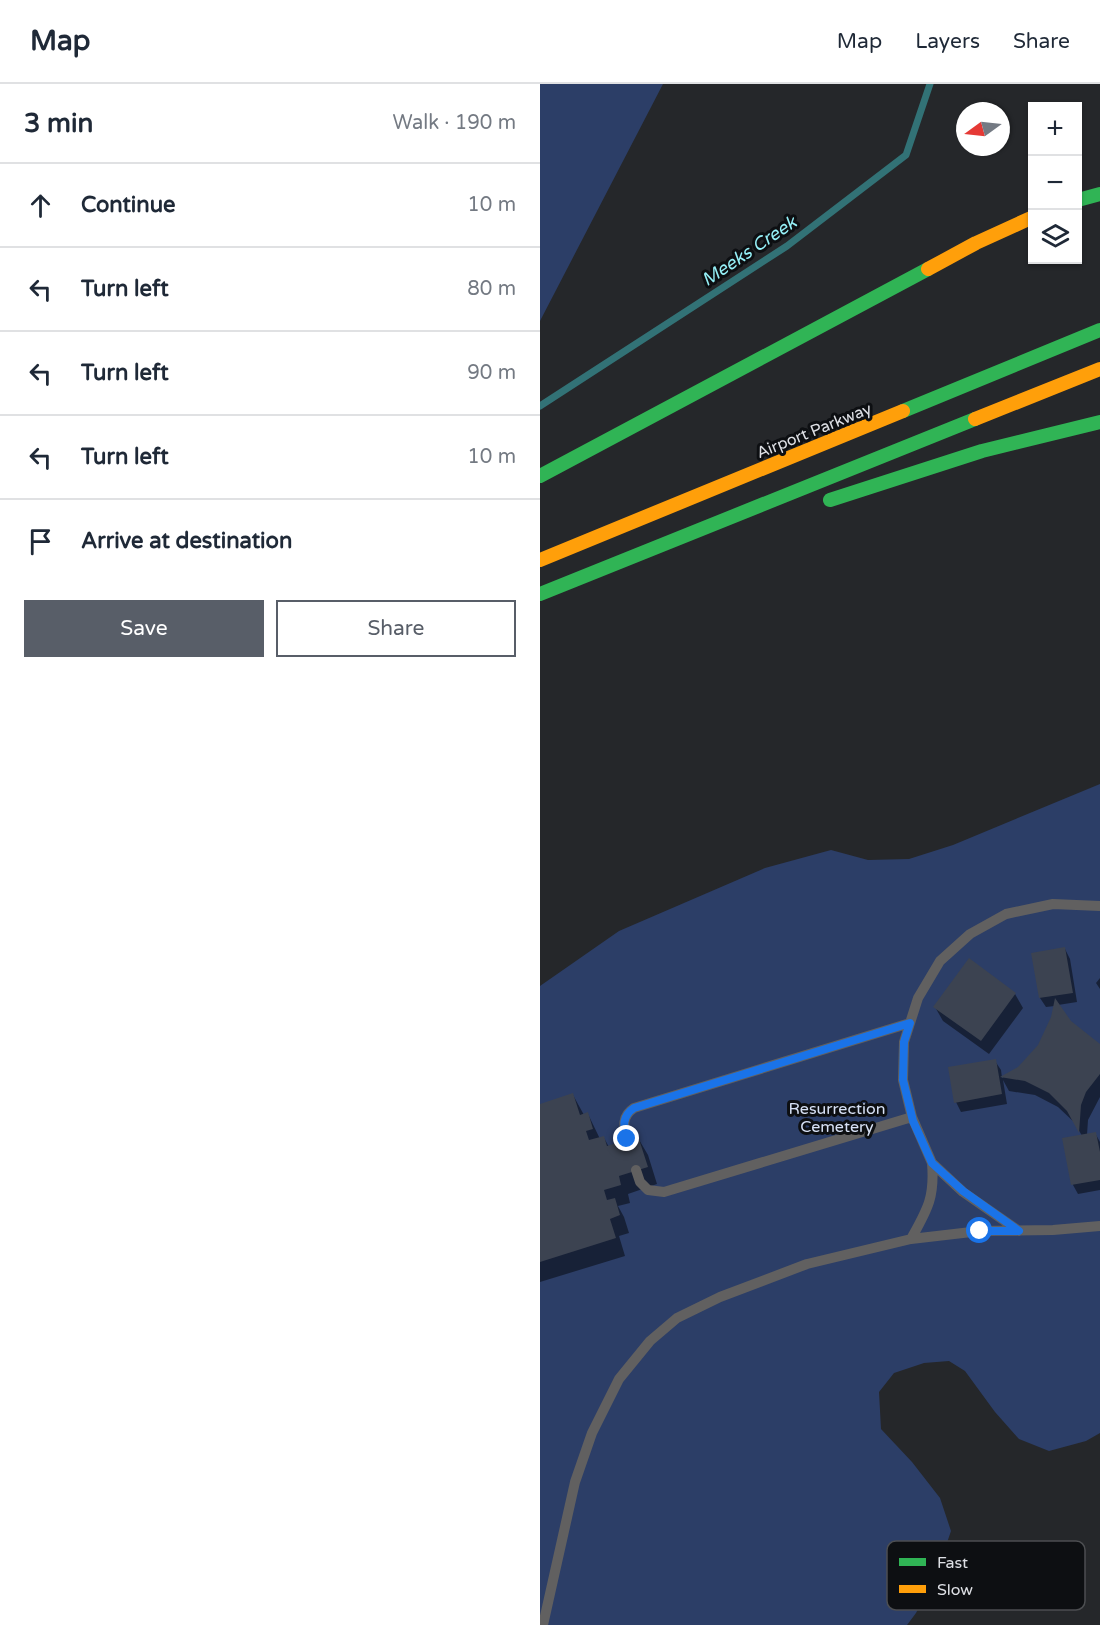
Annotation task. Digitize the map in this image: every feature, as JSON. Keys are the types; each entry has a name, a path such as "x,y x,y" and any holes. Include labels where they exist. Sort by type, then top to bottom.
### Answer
{"highway":[{"path":"1082,199 1100,194"},
{"path":"540,476 976,243 1028,220"},
{"name":"Airport Parkway","path":"540,560 1100,330"},
{"path":"540,594 1100,369"},
{"path":"814,506 952,460 1100,422"}],"lane":[{"path":"911,1239 929,1206 934,1185 932,1163 912,1117 903,1080 904,1042 918,998 939,961 970,934 1006,914 1053,904 1100,906"},
{"path":"627,1139 624,1124 626,1114 634,1108 910,1023"},
{"path":"636,1170 640,1182 648,1190 664,1192 912,1117"},
{"path":"932,1163 963,1191 1019,1231"},
{"path":"543,1625 575,1482 592,1433 619,1378 650,1341 677,1318 720,1297 807,1264 911,1239 980,1231 1100,1226"}],"green space":[{"path":"540,84 663,84 540,321"},
{"name":"Resurrection Cemetery","path":"1100,784 1100,1433 1086,1441 1049,1451 1019,1439 995,1412 965,1371 949,1361 924,1363 894,1373 879,1392 881,1429 912,1462 940,1498 951,1531 948,1541 887,1541 887,1610 918,1610 907,1625 540,1625 540,986 619,931 765,868 831,850 868,860 909,859 953,845"}],"building":[{"path":"1065,947 1073,993 1039,998 1031,953"},
{"path":"969,958 1016,993 981,1041 933,1007"},
{"path":"1055,998 1071,1021 1100,1044 1100,1074 1086,1092 1081,1105 1079,1133 1067,1111 1049,1093 1025,1081 1000,1077 1018,1067 1038,1045 1051,1017"},
{"path":"996,1059 1002,1094 954,1103 948,1067"},
{"path":"573,1093 580,1115 588,1112 593,1129 586,1131 589,1140 604,1136 607,1146 638,1136 648,1167 619,1176 621,1185 604,1190 607,1200 615,1198 620,1215 610,1219 616,1238 540,1262 540,1104"},
{"path":"1096,1132 1100,1152 1100,1180 1071,1185 1062,1138"}],"waterway":[{"name":"Meeks Creek","path":"540,406 787,246 906,155 930,84"}],"traffic: fast":[{"path":"1082,199 1100,194"},
{"path":"540,476 928,269"},
{"path":"903,411 1100,330"},
{"path":"540,594 975,419"},
{"path":"830,500 982,451 1100,422"}],"traffic: slow":[{"path":"928,269 976,243 1028,219"},
{"path":"975,419 1100,369"},
{"path":"540,560 903,411"}],"route":[{"path":"627,1139 624,1129 626,1114 634,1108 910,1023 904,1042 903,1080 913,1121 932,1163 963,1191 1019,1231 980,1231"}]}
